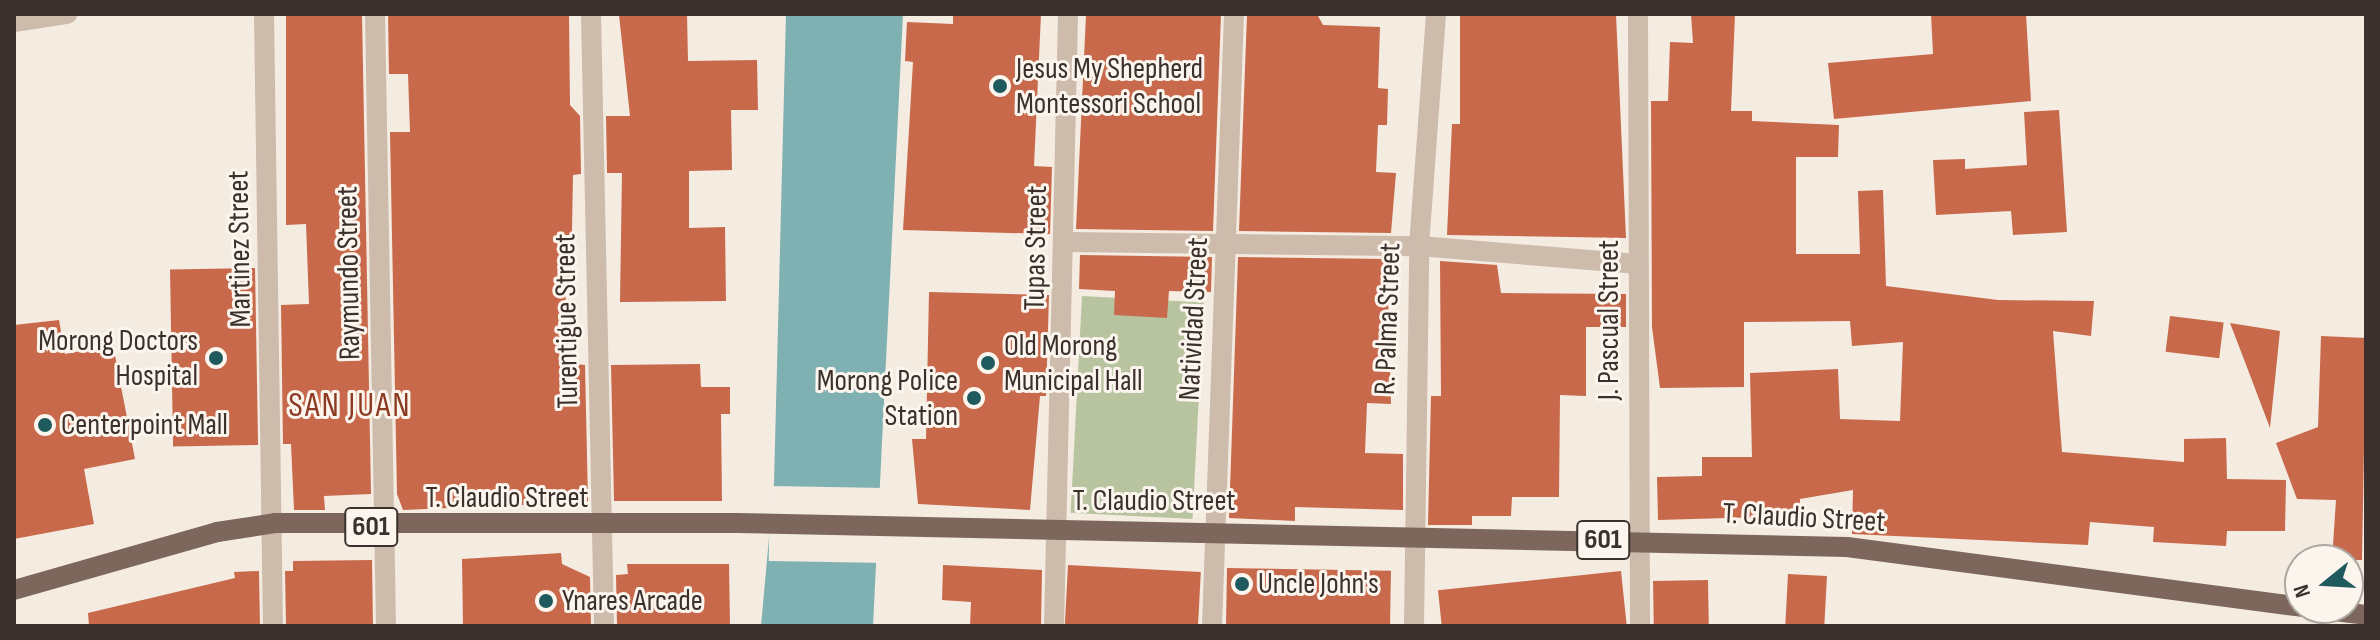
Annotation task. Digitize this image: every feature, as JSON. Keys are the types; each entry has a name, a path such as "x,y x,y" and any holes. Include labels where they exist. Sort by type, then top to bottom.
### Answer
{"main road":[{"name":"T. Claudio Street","path":"14,590 217,532 276,523 600,529 737,523 902,524 1058,531 1214,530 1413,538 1847,547 2284,605"}],"street":[{"path":"14,22 67,14"},
{"name":"Martinez Street","path":"264,14 276,523 273,626"},
{"name":"Raymundo Street","path":"375,14 386,626"},
{"name":"Turentigue Street","path":"591,14 604,626"},
{"name":"Tupas Street","path":"1054,626 1067,242 1068,14"},
{"name":"Natividad Street","path":"1212,626 1234,14"},
{"name":"R. Palma Street","path":"1414,626 1419,246 1436,14"},
{"name":"J. Pascual Street","path":"1638,14 1640,626"},
{"path":"1067,242 1419,246 1638,264"}],"green space":[{"path":"1082,296 1204,302 1192,519 1071,513"}],"water":[{"path":"786,14 903,14 873,626 761,626 774,483"}],"pier":[{"path":"770,486 887,488 886,563 769,561"}],"building":[{"path":"286,14 362,14 371,494 324,496 325,510 294,510 291,444 283,444 281,305 309,304 306,224 286,225"},
{"path":"388,14 569,14 570,105 580,116 581,174 573,175 571,282 565,282 568,363 585,365 588,502 403,510 397,494 390,132 410,132 408,74 389,74"},
{"path":"687,14 688,61 757,60 758,110 731,110 732,170 689,171 689,228 725,227 726,301 620,302 622,173 607,173 606,116 630,116 619,15"},
{"path":"953,14 1041,14 1034,166 1052,167 1050,234 903,230 913,62 905,61 907,22 953,24"},
{"path":"1221,14 1213,231 1076,229 1086,15"},
{"path":"1247,14 1317,14 1323,25 1380,27 1378,88 1388,89 1387,125 1378,125 1376,172 1396,173 1391,233 1239,231"},
{"path":"1460,14 1616,14 1626,238 1447,235 1452,124 1460,124"},
{"path":"1691,14 1735,14 1731,111 1752,111 1752,121 1839,125 1838,157 1796,157 1796,254 1860,254 1858,191 1883,190 1886,286 1998,300 2094,301 2091,336 2053,331 2062,452 2184,462 2184,439 2226,438 2227,479 2286,480 2285,531 2227,531 2226,546 2153,542 2154,527 2090,522 2088,545 1852,534 1853,490 1800,499 1800,516 1658,520 1657,477 1702,476 1702,457 1752,457 1750,373 1838,369 1840,419 1900,421 1903,342 1852,346 1850,321 1744,322 1744,387 1660,388 1652,327 1651,101 1668,101 1670,42 1693,43"},
{"path":"1931,14 2026,14 2031,101 1834,119 1828,63 1933,54"},
{"path":"2059,110 2067,232 2013,235 2011,211 1936,215 1933,160 1965,159 1965,169 2027,165 2024,112"},
{"path":"1080,255 1212,257 1211,292 1169,291 1167,318 1114,315 1115,291 1079,289"},
{"path":"1238,257 1387,259 1391,404 1367,403 1365,453 1403,454 1403,510 1295,507 1295,521 1229,518"},
{"path":"1440,261 1497,265 1501,293 1626,294 1626,327 1586,327 1586,396 1560,395 1559,497 1512,497 1511,516 1472,516 1472,525 1428,525 1431,396 1441,396"},
{"name":"Morong Doctors Hospital","path":"255,268 258,445 173,446 170,269"},
{"name":"Old Morong Municipal Hall","path":"929,292 1049,295 1046,396 1040,396 1030,510 918,504 912,439 926,439"},
{"path":"2170,316 2224,323 2219,358 2166,352"},
{"name":"Centerpoint Mall","path":"59,320 65,354 113,345 135,459 84,469 94,524 14,539 14,325"},
{"path":"2230,323 2280,331 2270,428 2245,362"},
{"path":"2321,336 2366,338 2362,544 2333,544 2336,500 2297,499 2276,443 2318,427"},
{"path":"700,364 701,387 730,387 730,414 721,414 722,501 614,501 611,365"},
{"name":"Ynares Arcade","path":"561,553 562,564 590,577 591,625 463,626 462,559"},
{"path":"372,560 373,626 286,626 285,571 293,571 293,561"},
{"path":"627,564 729,564 730,625 617,625 616,575 628,574"},
{"path":"943,565 1042,570 1041,626 970,626 971,602 942,600"},
{"path":"1068,565 1201,572 1198,626 1065,626"},
{"path":"1227,568 1391,571 1390,626 1226,626"},
{"path":"259,571 260,626 89,626 88,613 235,578 234,572"},
{"path":"1621,571 1627,626 1442,626 1438,590"},
{"path":"1788,574 1827,576 1824,626 1785,626"},
{"path":"1708,580 1709,626 1654,626 1653,581"}],"place":[{"name":"Jesus My Shepherd Montessori School","path":"1000,86"},
{"name":"Morong Doctors Hospital","path":"216,358"},
{"name":"Old Morong Municipal Hall","path":"988,363"},
{"name":"Morong Police Station","path":"974,398"},
{"name":"Centerpoint Mall","path":"45,425"},
{"name":"Uncle John's","path":"1242,584"},
{"name":"Ynares Arcade","path":"546,601"}],"district":[{"name":"SAN JUAN","path":"350,406"}]}
